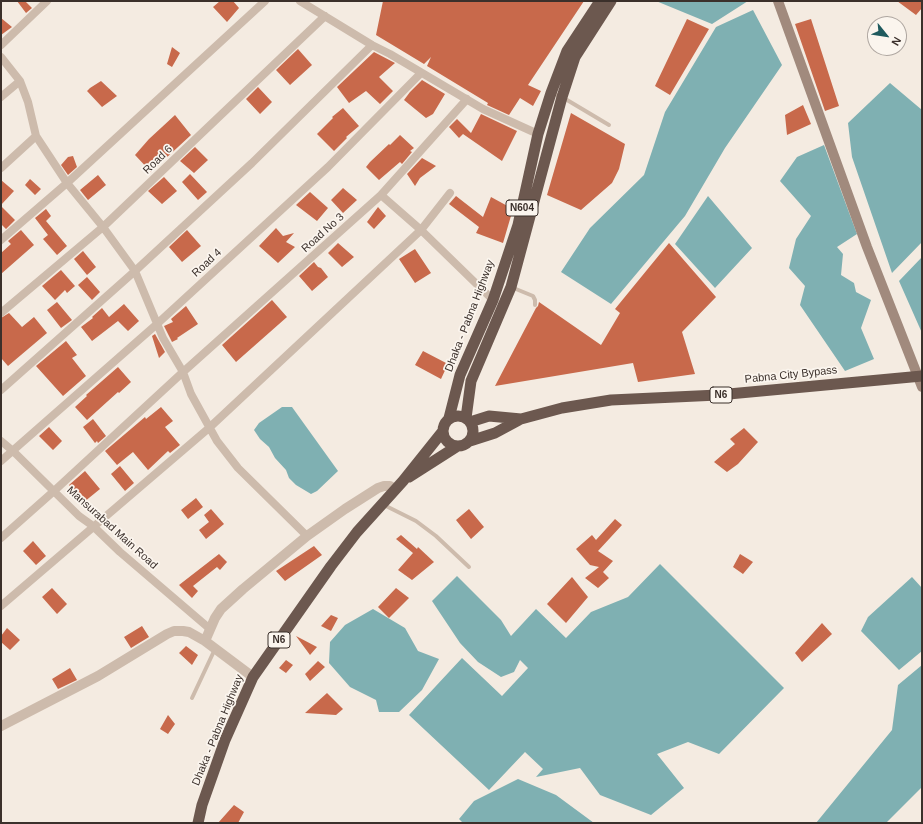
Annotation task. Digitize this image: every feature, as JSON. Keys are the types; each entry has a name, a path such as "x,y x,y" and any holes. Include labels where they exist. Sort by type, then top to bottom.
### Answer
{"highway":[{"name":"Dhaka - Pabna Highway","path":"449,418 460,375 493,300 518,225 538,134 551,93 600,1"},
{"name":"Dhaka - Pabna Highway","path":"468,420 472,381 511,287 536,198 562,97 571,54 611,1"},
{"path":"525,194 536,198"},
{"path":"460,375 472,381"},
{"name":"Pabna City Bypass","path":"470,441 495,433 521,419 562,408 611,400 718,395 920,376"},
{"path":"449,418 462,416 468,420"},
{"name":"Pabna City Bypass","path":"468,420 489,416 521,419"},
{"name":"N604","path":"443,431 445,423 449,418"},
{"name":"N604","path":"468,420 473,431 470,441"},
{"name":"Dhaka - Pabna Highway","path":"198,823 202,805 225,740 253,677 331,566 357,532 403,481 443,431"},
{"path":"443,431 445,438 456,447 462,447 470,441"},
{"name":"Dhaka - Pabna Highway","path":"403,481 456,447"}],"main road":[{"path":"778,1 868,247 920,376 922,387"}],"street":[{"path":"1,45 46,1"},
{"path":"1,240 67,184 265,1"},
{"path":"300,1 372,45 483,109 538,134"},
{"name":"Road 6","path":"1,313 103,227 325,16"},
{"path":"1,390 135,271 252,163 372,45"},
{"path":"1,57 20,81 28,102 36,136 67,184 103,227 135,271 163,338 183,372 191,394 217,441 238,468 307,536"},
{"name":"Road 4","path":"1,461 158,324 328,167 421,73"},
{"path":"1,97 20,81"},
{"name":"Road No 3","path":"1,538 183,372 381,195 467,99"},
{"path":"1,168 36,136"},
{"path":"1,606 209,428 421,230 450,193"},
{"path":"381,195 421,230 493,300"},
{"name":"Mansurabad Main Road","path":"1,441 13,450 79,516 93,526 120,552 210,629"},
{"path":"205,641 221,609 307,536 378,488 390,486 395,489"},
{"path":"1,726 98,676 174,631 189,632 205,641 253,677"}],"lane":[{"path":"551,93 562,97 609,125"},
{"path":"511,287 533,296 535,305"},
{"path":"382,504 416,521 436,536 469,567"},
{"path":"192,698 215,648"}],"water":[{"path":"656,1 748,1 712,24"},
{"path":"753,10 782,65 725,148 685,216 611,304 561,272 590,228 644,175 665,112 716,27"},
{"path":"890,83 922,110 922,242 892,273 852,157 848,123"},
{"path":"824,145 857,234 837,247 843,254 841,275 854,283 856,292 871,300 861,328 874,359 845,371 800,305 805,286 789,268 796,239 811,216 780,181 797,157"},
{"path":"708,196 752,248 715,288 675,244"},
{"path":"922,257 922,333 899,281"},
{"path":"282,407 292,407 338,471 317,491 311,494 296,485 289,478 286,470 254,430 259,423"},
{"path":"660,564 784,688 719,754 688,742 657,754 684,788 651,815 600,795 580,768 536,777 543,769 525,752 489,790 409,715 462,658 502,696 528,668 520,660 514,672 501,677 478,662 460,643 432,601 457,576 501,620 511,636 536,609 566,638 591,612 628,597"},
{"path":"912,577 922,588 922,651 899,670 861,631 868,617"},
{"path":"373,609 405,628 418,651 439,659 422,690 399,712 379,712 376,700 350,687 329,663 330,642 345,625"},
{"path":"922,665 922,787 886,823 816,823 892,730 898,685"},
{"path":"518,779 556,795 594,823 463,823 459,819 474,801"}],"building":[{"path":"17,1 25,1 32,8 26,13"},
{"path":"220,1 233,1 239,8 227,22 213,7"},
{"path":"383,1 584,1 528,85 541,91 533,106 520,98 509,115 487,105 488,103 427,66 431,57 424,64 376,35"},
{"path":"897,1 922,1 922,8 916,15"},
{"path":"1,18 12,27 1,35"},
{"path":"687,19 709,29 670,95 655,86"},
{"path":"811,19 839,106 825,111 795,24"},
{"path":"172,47 180,53 172,67 167,64"},
{"path":"298,49 312,65 290,85 276,70"},
{"path":"374,52 395,63 379,77 393,91 380,104 366,91 349,103 337,87"},
{"path":"422,80 445,94 433,114 426,118 404,100"},
{"path":"101,81 117,96 102,107 87,91"},
{"path":"258,87 272,102 260,114 246,99"},
{"path":"803,105 811,124 787,135 785,115"},
{"path":"343,108 359,126 346,137 347,138 334,151 317,134 333,118 332,117"},
{"path":"571,113 625,144 619,169 612,183 581,210 547,195"},
{"path":"481,114 517,131 502,161 463,134 459,138 449,127 457,119 471,133"},
{"path":"175,115 191,135 151,172 135,155 149,139"},
{"path":"400,135 414,148 410,151 412,152 402,164 400,162 379,180 366,167"},
{"path":"195,147 208,160 194,173 180,161"},
{"path":"73,156 77,167 68,175 61,165 68,157"},
{"path":"422,158 436,166 420,178 415,186 407,174"},
{"path":"190,174 207,192 198,200 182,182"},
{"path":"98,175 106,185 88,200 80,190"},
{"path":"164,177 177,191 162,204 148,191"},
{"path":"30,179 41,189 35,195 25,185"},
{"path":"1,180 14,191 1,205"},
{"path":"343,188 357,200 343,213 331,200"},
{"path":"310,192 328,208 317,221 296,205"},
{"path":"456,196 483,217 491,197 513,209 503,243 476,233 479,227 449,204"},
{"path":"1,206 15,220 6,229 1,224"},
{"path":"378,207 386,216 374,229 367,222"},
{"path":"46,209 51,216 46,221 67,246 57,255 43,239 48,235 35,218"},
{"path":"276,228 283,236 294,233 286,242 295,247 278,263 259,246"},
{"path":"21,230 34,245 1,274 1,253 11,244 8,241"},
{"path":"187,230 201,246 182,262 169,247"},
{"path":"338,243 354,257 342,267 328,253"},
{"path":"669,243 716,297 682,332 695,374 638,382 633,363 495,386 539,302 601,345 620,313 615,309"},
{"path":"415,249 431,273 415,283 399,259"},
{"path":"83,251 96,267 87,275 74,259"},
{"path":"314,262 328,277 312,291 299,276"},
{"path":"61,270 75,286 67,293 65,290 55,300 42,286"},
{"path":"87,277 100,292 92,300 78,285"},
{"path":"272,300 287,317 236,362 222,345"},
{"path":"57,302 72,320 61,328 47,310"},
{"path":"124,304 139,321 128,331 118,321 92,341 81,327 93,318 92,317 102,308 109,317"},
{"path":"186,306 198,324 172,342 164,326 173,322 171,319"},
{"path":"9,313 22,327 34,317 47,333 8,366 1,358 1,318"},
{"path":"155,334 165,352 159,358 152,336"},
{"path":"66,341 77,355 72,358 86,376 63,396 36,366"},
{"path":"423,351 448,364 441,379 415,365"},
{"path":"118,367 131,382 87,420 75,407 87,396 86,395"},
{"path":"161,407 173,421 165,427 180,445 170,453 168,451 148,470 133,452 117,465 105,451 145,417 146,419"},
{"path":"93,419 106,436 98,443 97,441 95,443 83,427"},
{"path":"49,427 62,441 53,450 39,436"},
{"path":"744,428 758,442 738,464 727,472 714,462 735,444 730,439"},
{"path":"120,466 134,483 125,491 111,474"},
{"path":"85,471 100,489 84,502 69,485"},
{"path":"196,498 203,507 188,519 181,510"},
{"path":"211,509 224,524 206,539 199,530 209,522 204,515"},
{"path":"469,509 484,527 471,539 456,520"},
{"path":"615,519 622,525 598,551 613,561 603,572 609,578 598,588 585,578 599,567 590,565 576,549 592,535 596,540"},
{"path":"401,535 417,549 418,547 434,562 412,580 398,570 413,553 396,539"},
{"path":"33,541 46,556 36,565 23,551"},
{"path":"314,546 322,555 285,581 276,571"},
{"path":"219,554 227,562 220,570 217,567 193,586 198,591 192,598 179,585"},
{"path":"740,554 753,562 743,574 733,567"},
{"path":"572,577 588,597 566,623 547,604"},
{"path":"52,588 67,604 57,614 42,597"},
{"path":"396,588 409,598 389,618 378,607"},
{"path":"331,615 338,618 331,631 321,626"},
{"path":"822,623 832,634 802,662 795,653"},
{"path":"142,626 149,637 131,648 124,637"},
{"path":"7,628 20,640 10,650 1,642 1,636"},
{"path":"296,636 317,647 310,655"},
{"path":"186,646 198,655 192,665 179,653"},
{"path":"286,660 293,665 286,673 279,668"},
{"path":"318,661 325,667 310,681 305,674"},
{"path":"70,668 77,680 58,689 52,679"},
{"path":"327,693 343,709 336,715 305,713"},
{"path":"168,715 175,724 168,734 160,729"},
{"path":"234,805 244,812 238,823 218,823"}]}
